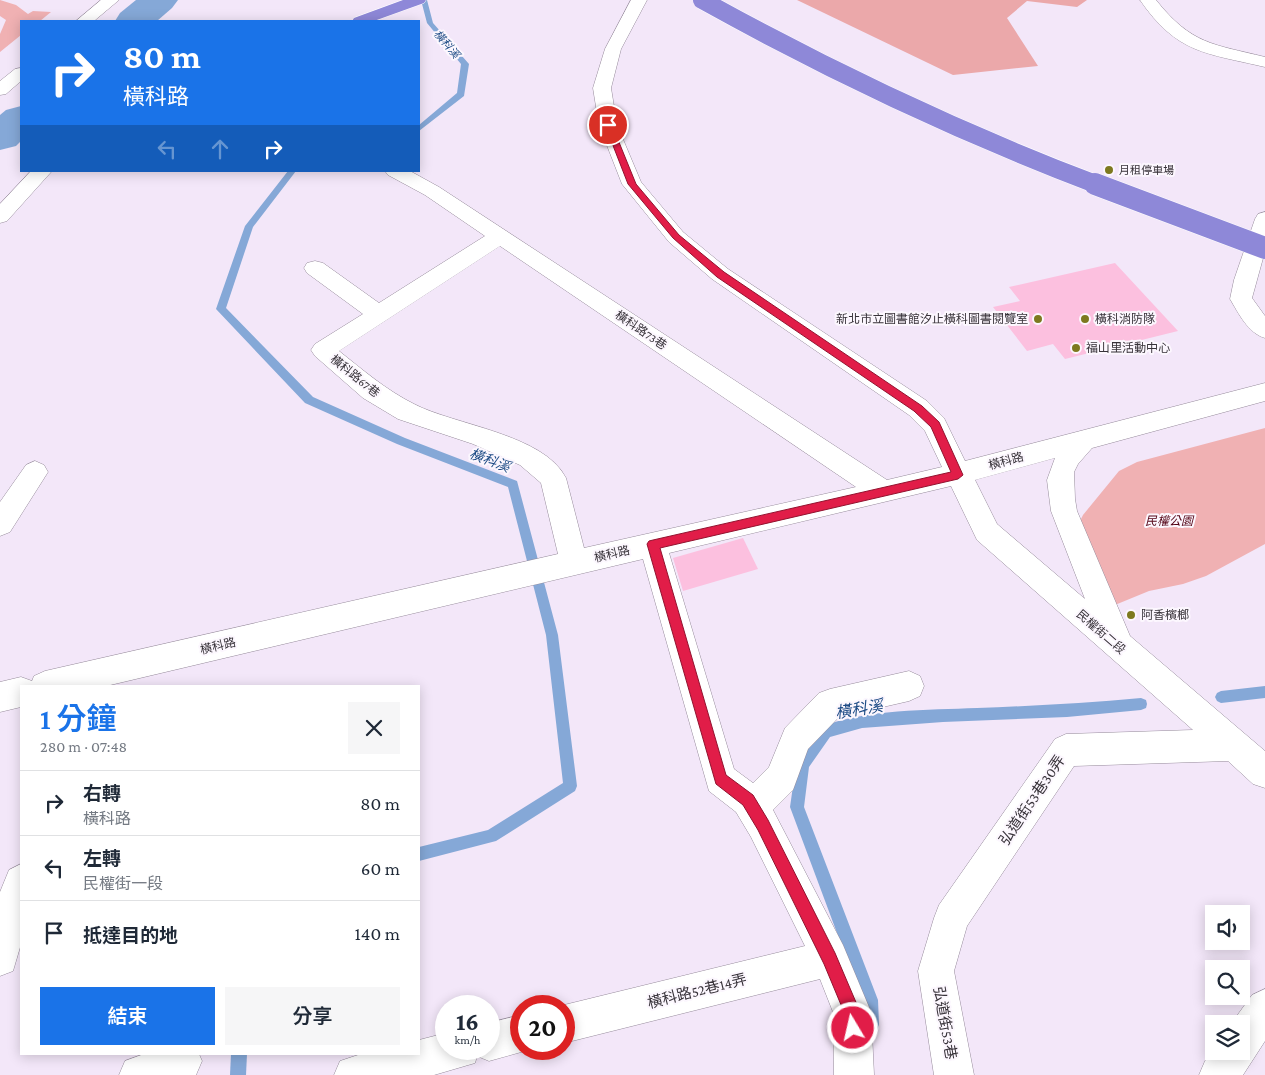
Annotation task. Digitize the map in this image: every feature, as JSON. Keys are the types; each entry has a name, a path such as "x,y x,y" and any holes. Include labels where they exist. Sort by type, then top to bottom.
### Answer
{"highway":[{"path":"363,20 418,0"},
{"path":"702,0 770,38 864,85 973,135 1265,248"},
{"path":"822,44 986,123 1219,212"},
{"path":"1256,220 1265,229"}],"street":[{"path":"85,20 111,0"},
{"name":"民權街二段","path":"639,0 613,49 602,88 608,125 632,184 676,236 720,274 918,408 935,425 987,532 1120,649 1265,772"},
{"path":"1148,0 1163,19 1183,37 1197,44 1265,62"},
{"path":"0,90 20,74"},
{"path":"6,211 41,172"},
{"path":"6,211 57,172"},
{"name":"橫科路73巷","path":"397,172 432,191 884,492"},
{"path":"1256,220 1241,298 1256,321 1265,330"},
{"name":"橫科路67巷","path":"500,236 323,350 372,391 407,412 482,437 529,458 553,478 567,564"},
{"path":"315,268 378,314"},
{"name":"橫科路","path":"53,685 78,682 567,564 958,475 1265,392"},
{"path":"1084,440 1068,456 1060,473 1059,490 1064,511 1120,649"},
{"path":"0,524 34,472"},
{"path":"653,544 720,779 748,800 753,808 830,958 852,1012 854,1075"},
{"path":"753,808 781,778 796,739 830,704 909,686"},
{"path":"0,697 20,692"},
{"name":"弘道街53巷30弄","path":"936,971 952,918 1066,750 1234,744"},
{"path":"0,958 4,923 20,884"},
{"name":"橫科路52巷14弄","path":"575,1021 830,958"},
{"name":"弘道街53巷","path":"936,971 954,1075"},
{"path":"1250,1030 1265,1008"},
{"path":"354,1075 435,1055"},
{"path":"1219,1075 1230,1060"},
{"path":"139,1075 183,1061"}],"green space":[{"path":"0,0 16,5 28,14 33,11 51,12 41,20 20,20 20,36 0,52 0,34 6,20 0,16"},
{"name":"民權公園","path":"1265,428 1265,544 1206,576 1183,584 1149,591 1110,607 1079,523 1083,515 1119,471 1137,462"}],"shaded area":[{"path":"797,0 1087,0 1077,7 1027,1 1007,18 1038,66 953,75"}],"building":[{"name":"橫科消防隊","path":"1115,263 1178,331 1065,359 1053,344 1027,351 993,307 1020,301 1009,287"},
{"path":"743,538 758,569 683,591 673,558"}],"waterway":[{"path":"135,20 159,0"},
{"name":"橫科溪","path":"420,128 461,94 465,64 430,23 424,0"},
{"path":"0,137 20,120"},
{"name":"橫科溪","path":"291,172 249,226 221,309 309,400 401,441 513,484 552,635 570,786 491,836 420,854"},
{"name":"橫科溪","path":"1221,697 1265,692"},
{"name":"橫科溪","path":"871,1024 870,1000 797,807 803,765 826,732 862,722 943,716 1067,711 1141,704"},
{"name":"橫科溪","path":"238,1075 239,1055"}],"place":[{"name":"月租停車場","path":"1109,170"},
{"name":"新北市立圖書館汐止橫科圖書閱覽室","path":"1038,319"},
{"name":"橫科消防隊","path":"1085,319"},
{"name":"福山里活動中心","path":"1076,348"},
{"name":"阿香檳榔","path":"1131,615"}],"route":[{"path":"608,125 632,184 676,236 720,274 918,408 935,425 958,475 653,544 720,779 748,800 763,825 830,958 852,1012 853,1028"}]}
